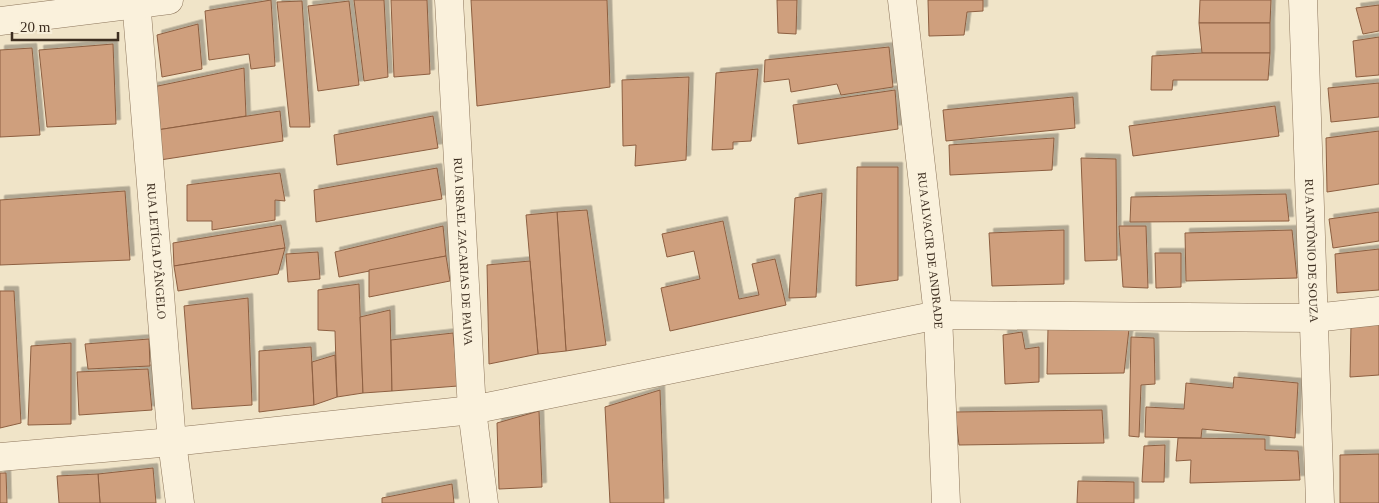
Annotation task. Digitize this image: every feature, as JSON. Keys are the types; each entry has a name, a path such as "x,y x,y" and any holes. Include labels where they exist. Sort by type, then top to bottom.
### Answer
{"street":[{"path":"0,21 169,0"},
{"name":"RUA ISRAEL ZACARIAS DE PAIVA","path":"449,0 472,410 484,503"},
{"name":"RUA ALVACIR DE ANDRADE","path":"902,0 938,315 946,503"},
{"name":"RUA ANTÔNIO DE SOUZA","path":"1303,0 1320,503"},
{"name":"RUA LETÍCIA D'ÂNGELO","path":"136,3 172,442 180,503"},
{"path":"0,457 172,442 472,410 938,315 1314,318 1379,312"}],"building":[{"path":"271,0 275,66 251,69 249,54 209,60 205,11"},
{"path":"354,0 384,0 388,77 364,81"},
{"path":"391,0 427,0 430,74 394,77"},
{"path":"471,0 607,0 610,87 477,106"},
{"path":"777,0 797,0 796,34 778,33"},
{"path":"928,0 983,0 983,11 967,12 964,35 929,36"},
{"path":"1200,0 1271,0 1270,23 1199,23"},
{"path":"302,1 310,127 290,127 277,2"},
{"path":"349,1 359,85 318,91 308,6"},
{"path":"1379,5 1379,31 1363,34 1356,8"},
{"path":"1199,23 1270,23 1270,53 1202,53"},
{"path":"198,24 202,69 162,77 157,35"},
{"path":"1379,37 1379,75 1356,77 1353,41"},
{"path":"113,44 116,124 47,127 39,50"},
{"path":"889,47 893,87 841,95 837,84 791,92 789,79 764,82 765,60"},
{"path":"32,48 40,135 0,137 0,50"},
{"path":"1202,53 1270,53 1268,80 1173,80 1172,90 1151,90 1152,56"},
{"path":"244,68 246,116 157,130 153,87"},
{"path":"758,69 751,141 733,142 733,149 712,150 716,73"},
{"path":"689,77 686,160 635,166 636,145 623,146 622,80"},
{"path":"1379,83 1379,117 1331,122 1328,88"},
{"path":"895,90 898,129 798,144 793,105"},
{"path":"1073,97 1075,128 946,141 943,110"},
{"path":"1275,106 1279,136 1133,156 1129,126"},
{"path":"280,111 283,141 160,160 157,130"},
{"path":"433,116 438,148 337,165 334,135"},
{"path":"1379,131 1379,184 1327,192 1326,138"},
{"path":"1054,138 1052,170 950,175 949,145"},
{"path":"1081,158 1116,159 1117,260 1085,261"},
{"path":"857,167 898,167 898,280 856,286"},
{"path":"437,168 442,199 316,222 314,190"},
{"path":"280,173 285,201 275,200 275,220 212,230 212,221 187,221 187,185"},
{"path":"125,191 130,260 0,265 0,200"},
{"path":"822,193 816,297 789,298 795,198"},
{"path":"1286,194 1289,221 1130,222 1131,197"},
{"path":"587,210 606,345 566,351 557,212"},
{"path":"557,212 566,351 538,354 526,215"},
{"path":"1379,212 1379,241 1333,248 1329,219"},
{"path":"723,221 739,299 759,295 752,264 775,259 786,305 670,331 661,288 700,279 694,251 667,257 662,234"},
{"path":"281,225 285,248 174,266 173,243"},
{"path":"443,226 446,256 339,277 335,252"},
{"path":"1119,226 1146,226 1148,288 1123,287"},
{"path":"1064,230 1064,284 992,286 989,233"},
{"path":"1292,230 1297,278 1186,281 1185,233"},
{"path":"285,248 278,274 178,291 174,266"},
{"path":"1379,249 1379,290 1337,293 1335,254"},
{"path":"318,252 320,279 288,282 286,254"},
{"path":"1155,253 1181,253 1181,287 1156,288"},
{"path":"446,256 450,281 369,297 369,270"},
{"path":"530,261 538,354 489,364 487,265"},
{"path":"359,284 363,393 337,397 335,331 318,330 318,290"},
{"path":"0,291 14,291 21,423 0,428"},
{"path":"248,298 252,405 192,409 184,306"},
{"path":"390,310 392,391 363,393 360,317"},
{"path":"1379,324 1379,375 1350,377 1351,325"},
{"path":"1048,328 1129,329 1124,373 1047,374"},
{"path":"1022,332 1025,349 1039,347 1039,382 1005,384 1003,335"},
{"path":"453,333 458,386 392,391 391,340"},
{"path":"1131,337 1154,338 1155,384 1141,385 1139,437 1129,436"},
{"path":"149,339 150,366 88,369 85,344"},
{"path":"71,343 71,424 28,425 31,346"},
{"path":"311,347 314,405 259,412 259,351"},
{"path":"335,355 337,397 314,405 312,362"},
{"path":"148,369 152,410 79,415 77,372"},
{"path":"1234,377 1298,383 1295,438 1202,429 1201,438 1145,437 1146,407 1184,409 1186,383 1233,388"},
{"path":"660,390 664,503 610,503 605,407"},
{"path":"1102,410 1104,443 959,445 955,412"},
{"path":"539,411 542,487 499,489 497,423"},
{"path":"1178,438 1265,439 1265,450 1298,451 1300,480 1190,483 1191,460 1176,461"},
{"path":"1165,445 1164,482 1142,482 1144,446"},
{"path":"1379,454 1379,503 1340,503 1340,455"},
{"path":"153,468 156,503 100,503 98,474"},
{"path":"0,473 6,473 7,503 0,503"},
{"path":"98,474 100,503 59,503 57,476"},
{"path":"1078,481 1134,482 1134,503 1077,503"},
{"path":"452,484 454,503 382,503 382,498"}]}
